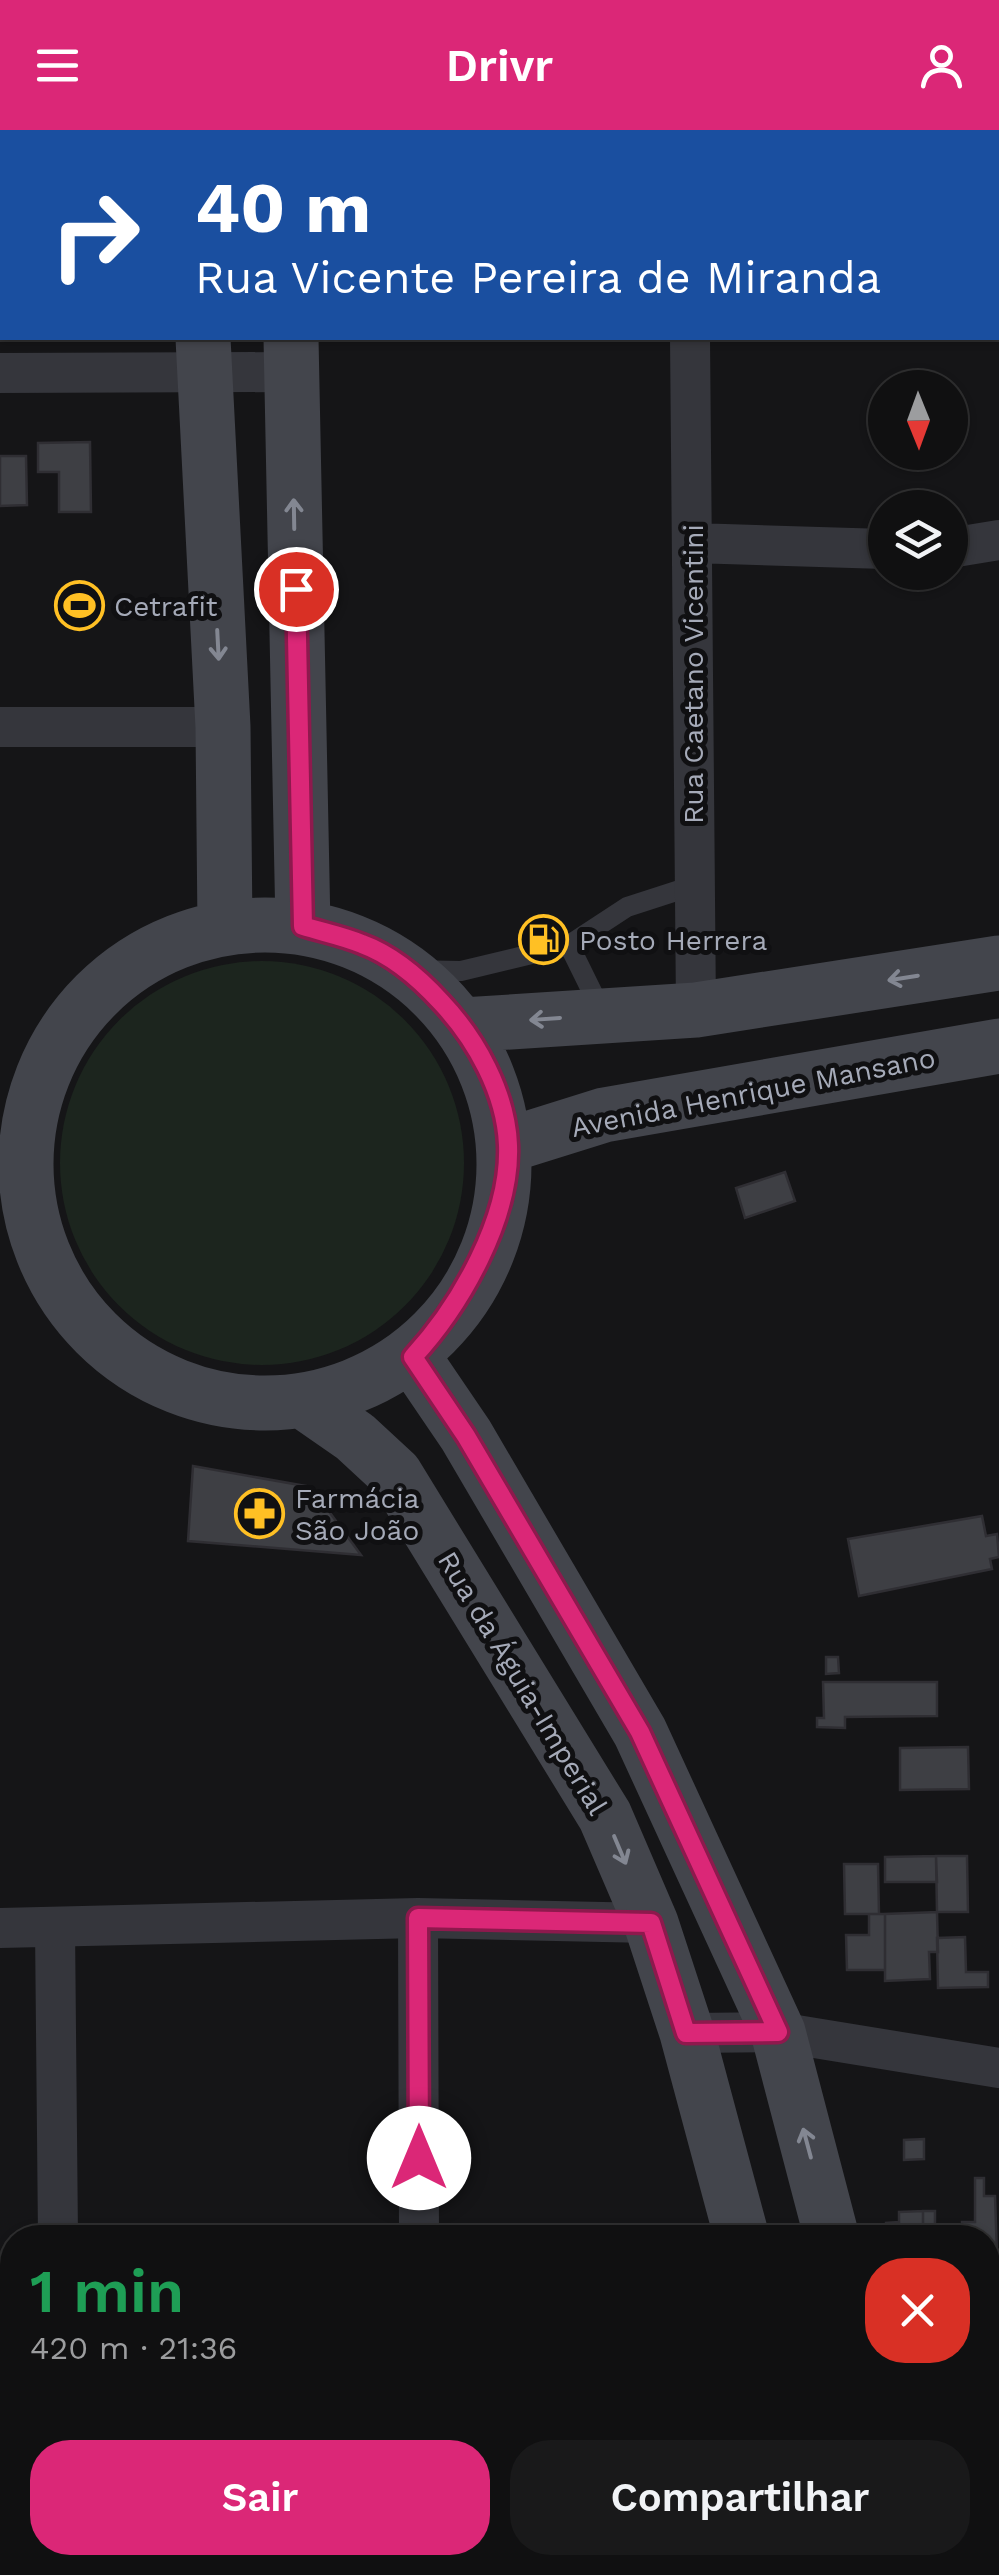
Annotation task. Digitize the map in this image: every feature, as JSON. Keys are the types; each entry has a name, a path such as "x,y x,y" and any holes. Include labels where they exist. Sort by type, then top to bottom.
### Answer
{"street":[{"name":"Rua Caetano Vicentini","path":"690,340 696,1010"},
{"path":"203,355 222,726 226,927"},
{"path":"0,373 203,355 291,355 303,926"},
{"path":"968,545 999,540"},
{"path":"692,543 868,548"},
{"path":"0,726 222,726"},
{"path":"303,926 364,944 419,978 463,1025 491,1077 508,1145 501,1194 470,1284 442,1326 413,1357 372,1380 306,1403 234,1402 166,1383 108,1346 62,1294 17,1235 24,1163 12,1139 62,1035 105,984 161,947 226,927 303,926"},
{"path":"463,1025 696,1010 999,964"},
{"name":"Avenida Henrique Mansano","path":"508,1145 604,1115 999,1046"},
{"path":"413,1357 466,1436 640,1732 778,2032 829,2225"},
{"name":"Rua da Águia-Imperial","path":"306,1403 355,1437 395,1474 562,1738 605,1816 651,1923 686,2033 738,2225"},
{"path":"418,1918 419,2225"},
{"path":"0,1928 418,1918 651,1923"},
{"path":"54,1927 58,2225"},
{"path":"686,2033 778,2032 999,2068"}],"lane":[{"path":"406,970 461,971 569,945 627,908 694,885"},
{"path":"569,945 604,1016"}],"shaded area":[{"path":"262,961 302,964 339,976 374,995 405,1020 430,1051 449,1086 461,1123 461,1203 449,1240 430,1275 405,1306 374,1331 339,1350 302,1362 262,1365 222,1362 185,1350 150,1331 119,1306 94,1275 75,1240 63,1203 60,1163 63,1123 75,1086 94,1051 119,1020 150,995 185,976 222,964"}],"building":[{"path":"90,442 91,512 59,512 59,472 38,472 38,443"},
{"path":"0,456 26,456 27,505 0,506"},
{"path":"785,1172 795,1201 745,1218 736,1188"},
{"name":"Farmácia São João","path":"193,1466 311,1487 361,1555 188,1541"},
{"path":"982,1516 986,1536 997,1534 999,1557 990,1559 992,1569 859,1596 848,1539"},
{"path":"826,1657 838,1657 839,1673 826,1674"},
{"path":"823,1682 937,1682 937,1716 845,1717 845,1728 817,1727 817,1718 824,1718"},
{"path":"968,1747 969,1789 900,1790 900,1748"},
{"path":"936,1856 967,1856 968,1912 937,1912"},
{"path":"936,1856 937,1882 885,1882 885,1857"},
{"path":"844,1864 878,1864 879,1914 845,1914"},
{"path":"937,1912 938,1952 929,1952 930,1979 885,1981 885,1914"},
{"path":"869,1914 885,1914 885,1970 847,1970 846,1935 869,1935"},
{"path":"965,1937 966,1972 988,1972 988,1987 938,1988 937,1938"},
{"path":"924,2139 924,2159 904,2160 904,2140"},
{"path":"975,2178 984,2178 984,2196 995,2196 996,2225 962,2225 975,2222"},
{"path":"923,2211 935,2211 935,2225 923,2225"},
{"path":"923,2211 923,2225 886,2225 899,2222 899,2212"}],"place":[{"name":"Cetrafit","path":"79,606"},
{"name":"Posto Herrera","path":"544,940"},
{"name":"Farmácia São João","path":"260,1514"}],"route":[{"path":"296,589 303,926 364,944 419,978 463,1025 491,1077 508,1145 501,1194 470,1284 442,1326 413,1357 466,1436 640,1732 778,2032 686,2033 651,1923 418,1918 419,2158"}]}
